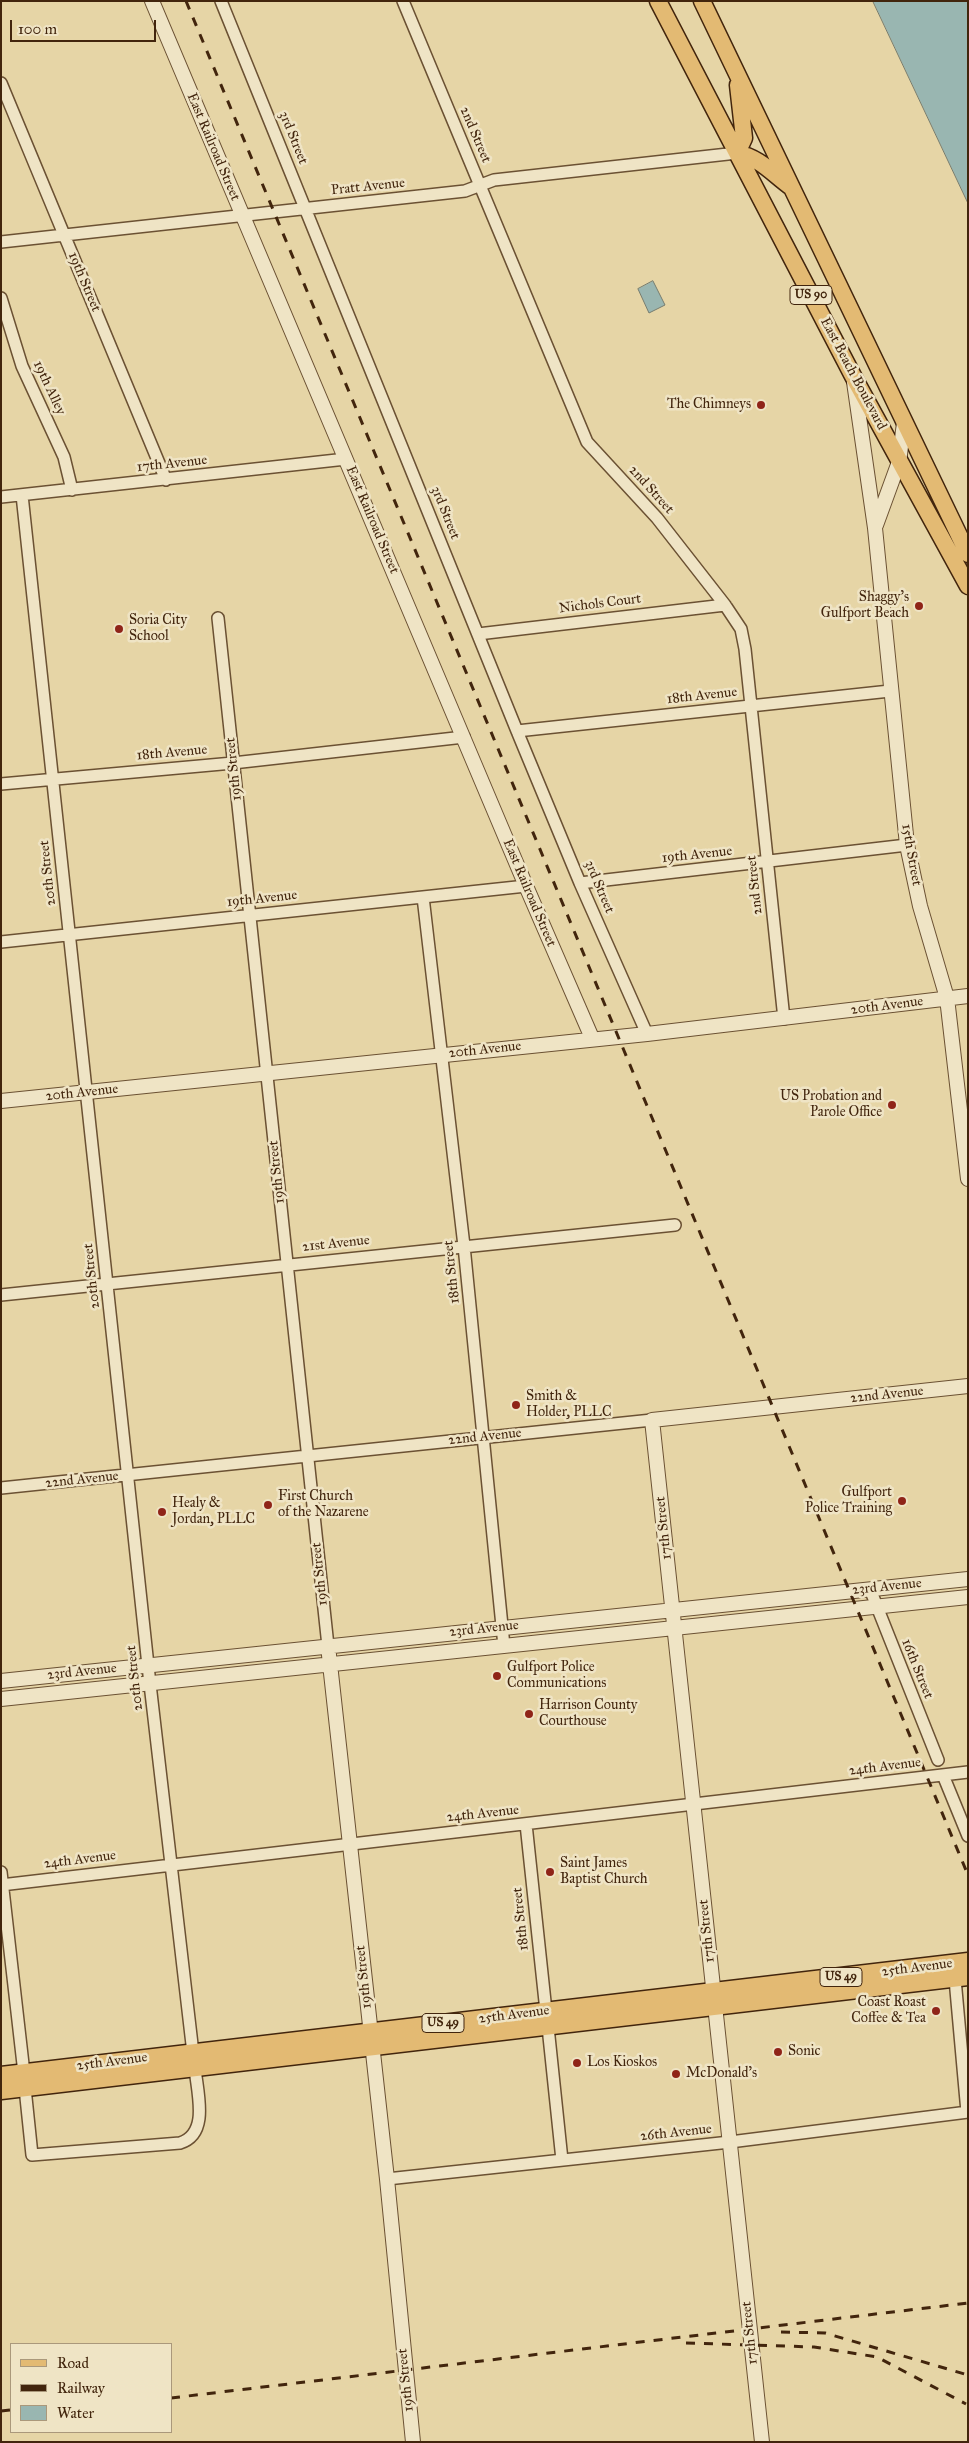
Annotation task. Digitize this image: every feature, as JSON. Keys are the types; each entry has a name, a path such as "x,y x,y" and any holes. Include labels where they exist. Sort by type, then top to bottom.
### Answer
{"main road":[{"name":"East Beach Boulevard","path":"658,1 853,376 968,586"},
{"name":"East Beach Boulevard","path":"702,1 968,554"},
{"path":"736,72 744,138 737,153 751,156 761,162 792,189"},
{"name":"25th Avenue","path":"1,2075 25,2080 194,2061 714,1999 968,1961"},
{"name":"25th Avenue","path":"714,1999 961,1978"},
{"name":"25th Avenue","path":"1,2091 25,2080"}],"street":[{"name":"East Railroad Street","path":"152,1 242,217 592,1038"},
{"name":"3rd Street","path":"221,1 517,731 580,883 647,1034"},
{"name":"2nd Street","path":"403,1 587,442 656,518 725,605 741,629 784,1019"},
{"name":"19th Street","path":"1,83 166,480"},
{"name":"Pratt Avenue","path":"1,242 465,191 494,180 737,153"},
{"name":"19th Alley","path":"1,298 22,366 60,449 72,490"},
{"name":"15th Street","path":"853,376 875,528 907,845 920,906 947,998 968,1179"},
{"name":"15th Street","path":"875,528 899,462 904,423"},
{"name":"17th Avenue","path":"1,497 346,459"},
{"name":"20th Street","path":"22,495 148,1666 194,2061 199,2124 195,2134 180,2143 32,2155 25,2080"},
{"name":"Nichols Court","path":"478,634 725,605"},
{"name":"19th Street","path":"218,618 387,2179 412,2442"},
{"name":"18th Avenue","path":"517,731 890,691"},
{"name":"18th Avenue","path":"1,784 233,763 464,737"},
{"name":"19th Avenue","path":"580,883 907,845"},
{"name":"19th Avenue","path":"1,942 526,886"},
{"name":"18th Street","path":"423,897 464,1246 504,1646"},
{"name":"20th Avenue","path":"1,1101 592,1038 647,1034 968,996"},
{"name":"21st Avenue","path":"1,1295 675,1225"},
{"name":"22nd Avenue","path":"1,1488 968,1386"},
{"name":"17th Street","path":"652,1420 762,2442"},
{"name":"23rd Avenue","path":"1,1681 968,1578"},
{"name":"16th Street","path":"870,1589 875,1607 938,1760"},
{"name":"23rd Avenue","path":"1,1699 968,1598"},
{"name":"24th Avenue","path":"2,1885 968,1772"},
{"path":"944,1775 968,1836"},
{"name":"18th Street","path":"526,1824 562,2160"},
{"path":"1,1872 25,2080"},
{"path":"961,1978 968,2112"},
{"name":"26th Avenue","path":"387,2179 730,2142 968,2112"}],"water":[{"path":"873,1 968,1 968,203"},
{"path":"653,281 665,305 649,313 638,289"}],"railway":[{"path":"186,1 968,1875"},
{"path":"172,2398 968,2303"},
{"path":"781,2332 825,2333 968,2375"},
{"path":"686,2343 814,2347 877,2357 966,2404"},
{"path":"1,2411 10,2410"}],"place":[{"name":"The Chimneys","path":"761,405"},
{"name":"Shaggy's Gulfport Beach","path":"919,606"},
{"name":"Soria City School","path":"119,629"},
{"name":"US Probation and Parole Office","path":"892,1105"},
{"name":"Smith & Holder, PLLC","path":"516,1405"},
{"name":"Gulfport Police Training","path":"902,1501"},
{"name":"First Church of the Nazarene","path":"268,1505"},
{"name":"Healy & Jordan, PLLC","path":"162,1512"},
{"name":"Gulfport Police Communications","path":"497,1676"},
{"name":"Harrison County Courthouse","path":"529,1714"},
{"name":"Saint James Baptist Church","path":"550,1872"},
{"name":"Coast Roast Coffee & Tea","path":"936,2011"},
{"name":"Sonic","path":"778,2052"},
{"name":"Los Kioskos","path":"577,2063"},
{"name":"McDonald's","path":"676,2074"}]}
